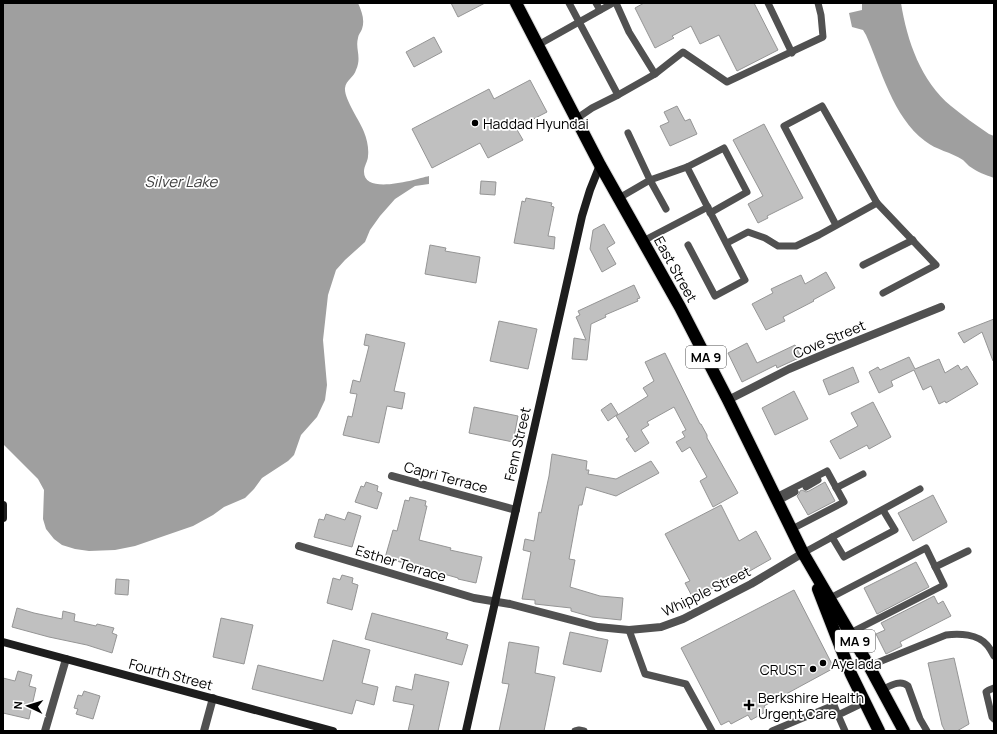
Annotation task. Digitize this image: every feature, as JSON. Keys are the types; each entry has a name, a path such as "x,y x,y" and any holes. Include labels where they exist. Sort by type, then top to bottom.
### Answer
{"highway":[{"name":"East Street","path":"516,3 600,165 680,307 728,400 803,553 851,674 879,731"},
{"name":"East Street","path":"803,553 869,666 904,731"}],"street":[{"name":"Fenn Street","path":"466,731 582,216 600,165"},
{"name":"Cove Street","path":"728,400 789,369 941,307"},
{"name":"Capri Terrace","path":"392,476 516,510"},
{"path":"3,504 3,518"},
{"name":"Esther Terrace","path":"299,546 466,596 496,602"},
{"name":"Whipple Street","path":"496,602 598,627 629,630 661,626 683,618 751,584 803,553"},
{"name":"Fourth Street","path":"3,642 333,731"},
{"path":"45,731 66,659"},
{"path":"204,731 213,698"}],"lane":[{"path":"569,3 618,95"},
{"path":"596,3 600,10"},
{"path":"538,45 615,3 629,32 655,74"},
{"path":"768,3 792,53"},
{"path":"576,119 592,108 655,74 683,52 727,82 792,53 823,37 822,15 818,3"},
{"path":"836,225 784,126 822,106 877,202 936,265 883,293"},
{"path":"628,133 650,180 666,209"},
{"path":"619,198 650,180 687,166 724,148 747,192 643,241"},
{"path":"687,166 745,280 715,296 688,245"},
{"path":"727,243 748,232 765,238 778,246 796,246 877,202"},
{"path":"863,265 913,240"},
{"path":"777,499 827,471 844,502 792,529"},
{"path":"836,488 863,474"},
{"path":"806,487 829,475"},
{"path":"803,553 920,489"},
{"path":"777,499 795,492"},
{"path":"832,537 844,557 895,530 883,510"},
{"path":"830,598 926,548 944,584 850,633"},
{"path":"935,567 968,551"},
{"path":"629,630 645,674 686,684 712,731"},
{"path":"869,666 946,635 956,634 978,638 987,644 994,656"},
{"path":"882,690 900,682 904,682 908,686 920,719 927,731"},
{"path":"994,688 986,692 992,717 994,719"},
{"path":"838,715 865,702"},
{"path":"772,731 834,705 845,731"},
{"path":"575,731 584,731"}],"water":[{"name":"Silver Lake","path":"3,3 358,3 362,13 363,22 357,42 358,65 347,83 345,93 362,127 367,141 368,158 364,171 366,179 372,183 391,184 429,176 429,184 415,186 395,199 370,230 365,242 336,270 328,295 323,340 327,385 325,400 317,417 301,435 294,455 288,461 262,478 245,498 224,507 193,526 135,546 115,550 89,551 62,545 54,539 46,529 43,519 44,490 38,479 3,444"},
{"path":"862,3 901,3 907,32 912,46 931,85 951,106 989,134 994,136 994,178 975,170 958,157 929,144 914,131 904,119 889,92 866,35 863,30 852,27 849,13 862,10"}],"building":[{"path":"451,3 485,3 458,17"},
{"path":"644,3 754,3 778,50 737,71 719,35 700,44 691,26 672,36 674,38 655,48 635,8"},
{"path":"434,37 442,52 414,67 406,52"},
{"path":"530,80 547,112 516,128 523,140 488,158 480,143 432,168 412,129 489,89 494,99"},
{"path":"677,106 685,121 690,119 697,134 670,146 660,126 669,122 664,112"},
{"path":"764,124 803,198 767,216 768,218 758,223 748,204 763,196 733,140"},
{"path":"481,181 496,182 495,195 480,194"},
{"path":"526,198 552,203 551,206 554,207 548,236 555,237 554,249 514,243 522,201 525,202"},
{"path":"604,224 615,243 607,248 616,264 602,272 590,249 593,230"},
{"path":"430,245 446,248 445,251 480,257 476,283 425,274"},
{"path":"826,272 835,288 783,317 785,321 766,330 752,304 773,293 771,289 801,275 805,284"},
{"path":"634,285 640,298 637,299 638,301 605,315 606,317 591,324 587,360 572,359 574,338 586,340 576,317 580,315 578,311"},
{"path":"994,319 993,361 982,332 964,343 958,333"},
{"path":"499,321 537,329 528,369 490,361"},
{"path":"366,334 405,343 394,391 405,393 402,409 387,406 379,443 343,435 348,416 352,417 357,394 350,393 353,380 360,382 369,346 364,345"},
{"path":"747,343 757,363 795,345 801,357 777,368 776,365 742,382 728,353"},
{"path":"665,353 700,424 707,435 707,438 738,493 713,507 700,481 707,477 690,447 682,452 676,442 685,437 682,432 686,430 674,407 647,422 649,425 641,430 649,443 635,452 626,439 629,437 616,416 648,396 643,388 654,381 645,362"},
{"path":"909,357 915,369 939,359 945,373 958,365 961,370 967,366 978,384 946,403 945,401 939,404 931,386 923,390 914,370 891,381 893,386 879,393 869,372 878,367 880,370"},
{"path":"853,367 859,382 829,395 823,380"},
{"path":"794,391 808,419 775,435 762,408"},
{"path":"873,402 891,437 869,449 867,445 840,459 830,441 858,426 851,413"},
{"path":"611,403 618,414 608,421 601,410"},
{"path":"474,407 518,416 513,442 469,433"},
{"path":"552,454 587,461 586,470 589,470 588,474 616,479 651,461 659,473 616,496 586,487 582,505 579,505 569,559 575,560 570,587 600,596 623,598 621,620 592,617 571,611 571,608 535,604 535,600 522,599 531,552 523,550 525,539 534,541 539,512 541,513 549,476"},
{"path":"366,482 378,486 377,491 382,493 377,509 355,502 361,486 364,487"},
{"path":"825,482 835,501 808,515 797,496 802,490 806,492 809,491"},
{"path":"933,495 947,522 913,541 898,513"},
{"path":"410,497 426,501 425,506 427,506 419,540 451,548 450,550 482,557 476,583 419,567 403,565 404,563 385,558 393,530 397,531 405,500 409,501"},
{"path":"721,505 739,541 756,531 771,559 732,581 731,579 693,598 685,583 690,581 665,534"},
{"path":"348,512 361,516 352,547 314,537 319,519 324,520 326,514 345,520"},
{"path":"916,562 929,587 877,614 864,588"},
{"path":"342,575 353,578 352,583 358,585 352,610 327,603 333,578 340,580"},
{"path":"116,579 129,580 128,595 115,594"},
{"path":"794,590 834,668 764,706 767,711 751,720 748,715 731,724 729,721 721,725 681,648"},
{"path":"934,596 938,604 943,601 951,616 900,642 902,646 886,654 876,634 885,630 881,623"},
{"path":"17,608 62,619 63,611 75,614 74,621 114,628 112,633 117,635 112,653 87,645 12,627"},
{"path":"372,613 448,633 446,639 468,645 462,665 365,639"},
{"path":"221,618 253,625 244,664 213,657"},
{"path":"570,632 608,640 601,672 563,664"},
{"path":"333,640 370,650 362,683 378,687 374,705 356,700 352,714 252,689 258,665 323,681"},
{"path":"509,642 539,647 535,673 555,677 544,731 499,731 509,684 502,683"},
{"path":"954,658 969,724 957,731 945,731 942,725 928,663"},
{"path":"18,671 32,675 29,686 36,688 29,719 3,713 3,678 15,681"},
{"path":"415,674 449,682 438,731 408,731 414,705 393,701 396,686 412,690"},
{"path":"84,691 100,696 93,719 76,714 78,709 74,708 78,695 82,696"}],"place":[{"name":"Haddad Hyundai","path":"475,123"},
{"name":"Ayelada","path":"823,663"},
{"name":"CRUST","path":"813,669"},
{"name":"Berkshire Health Urgent Care","path":"749,705"}]}
